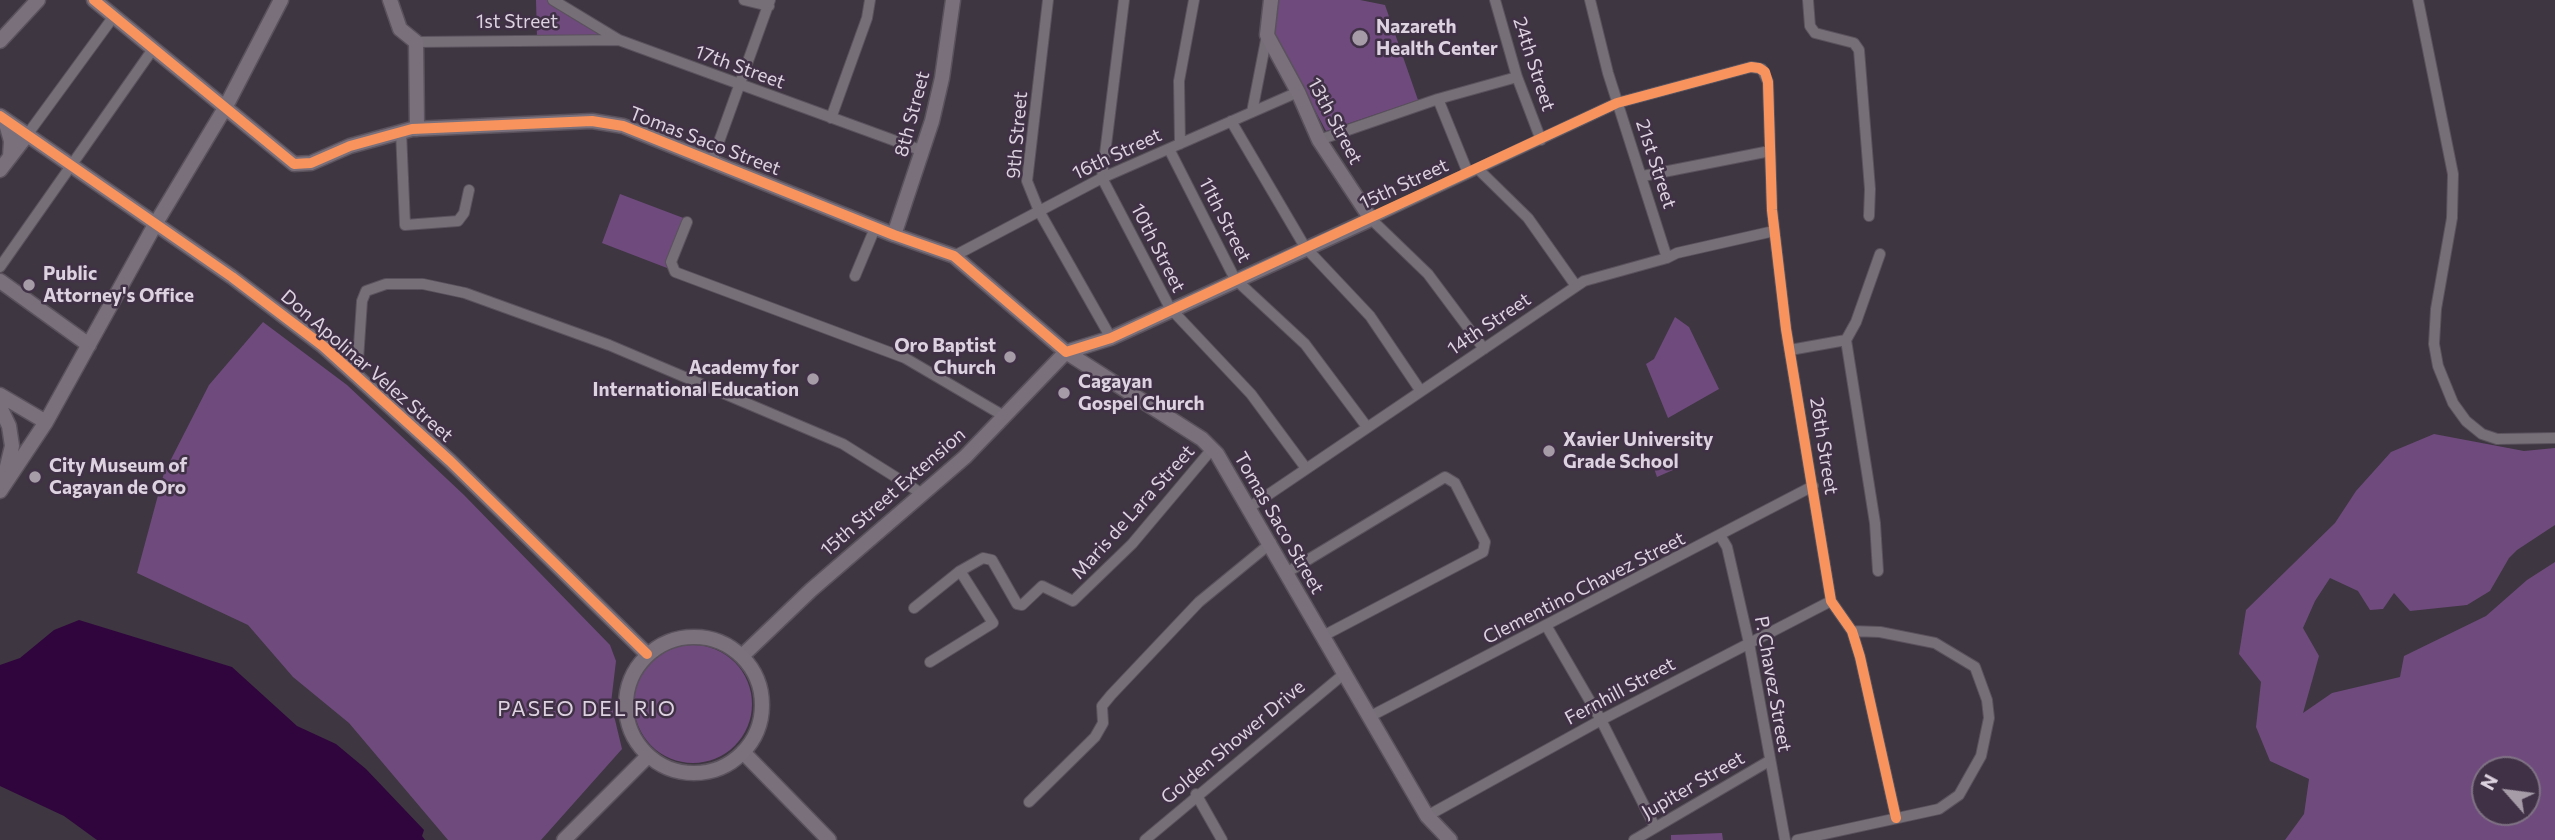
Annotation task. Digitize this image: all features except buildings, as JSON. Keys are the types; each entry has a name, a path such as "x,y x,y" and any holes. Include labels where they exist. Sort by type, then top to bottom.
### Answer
{"main road":[{"name":"Don Apolinar Velez Street","path":"3,118 280,312 357,375 450,461 647,654"},
{"path":"690,636 710,638 742,656 757,680 762,700 757,732 743,752 717,769 696,773 675,771 648,756 630,731 625,702 629,682 647,654 670,640 690,636"},
{"path":"564,840 648,756"}],"street":[{"path":"0,41 38,0"},
{"path":"94,0 225,108"},
{"path":"0,491 46,422 156,223 225,108 281,0"},
{"path":"390,0 400,29 416,42 417,129"},
{"name":"17th Street","path":"553,0 619,40 741,87 923,151"},
{"path":"712,161 770,3 744,0"},
{"path":"831,118 867,18 870,0"},
{"name":"8th Street","path":"894,235 923,151 943,78 953,0"},
{"name":"9th Street","path":"1048,0 1027,181 1039,211 1111,338"},
{"path":"1102,178 1124,0"},
{"path":"1180,144 1179,81 1194,0"},
{"path":"1252,112 1271,0"},
{"name":"24th Street","path":"1494,0 1517,77 1541,139"},
{"name":"21st Street","path":"1590,0 1617,103 1643,176 1667,258"},
{"path":"1808,0 1810,26 1815,33 1854,43 1859,50 1870,189 1869,216"},
{"path":"2418,0 2453,174 2452,218 2436,309 2434,344 2438,366 2453,403 2466,421 2482,434 2497,439 2555,438"},
{"path":"0,170 114,16"},
{"name":"13th Street","path":"1267,35 1298,92 1319,140 1371,219 1428,274 1484,349"},
{"name":"1st Street","path":"416,42 619,40"},
{"path":"0,267 153,49"},
{"name":"15th Street","path":"1066,352 1111,338 1617,103 1751,67 1762,69"},
{"name":"26th Street","path":"1762,69 1768,82 1774,231 1790,350 1831,601 1852,631 1896,818"},
{"path":"1319,140 1438,99 1517,77"},
{"name":"16th Street","path":"954,256 1102,178 1298,92"},
{"path":"1438,99 1473,171 1528,218 1576,286"},
{"name":"Tomas Saco Street","path":"225,108 287,159 299,165 401,131 417,129 593,121 623,126 875,228 954,256 1066,352 1202,439 1212,449 1250,507 1427,816 1450,840"},
{"path":"3,118 11,141 10,157"},
{"path":"1231,121 1305,247 1370,316 1420,390"},
{"path":"401,131 405,225 458,221 464,213 469,190"},
{"name":"11th Street","path":"1169,149 1235,279 1305,344 1367,427"},
{"path":"1643,176 1770,151"},
{"name":"10th Street","path":"1102,178 1170,309 1251,394 1305,467"},
{"path":"687,222 671,262 675,272 905,358 1004,416"},
{"path":"855,276 875,228"},
{"name":"14th Street","path":"1250,507 1305,467 1576,286 1595,276 1667,258 1677,253 1774,231"},
{"path":"1878,571 1875,523 1846,340 1856,322 1880,254"},
{"path":"0,281 89,345"},
{"path":"357,375 362,301 366,291 386,284 423,284 454,291 609,345 843,444 921,493"},
{"path":"1790,350 1846,340"},
{"name":"15th Street Extension","path":"742,656 811,590 965,457 1066,352"},
{"path":"0,395 46,422"},
{"path":"0,407 9,426 12,446 0,491"},
{"name":"Maris de Lara Street","path":"960,571 983,558 992,560 1017,604 1022,605 1042,586 1068,601 1080,597 1132,544 1212,449"},
{"path":"1286,573 1445,477 1455,483 1485,542 1482,552 1323,636"},
{"name":"Clementino Chavez Street","path":"1369,717 1721,537 1813,486"},
{"name":"P. Chavez Street","path":"1721,537 1727,547 1749,643 1785,840"},
{"path":"1029,802 1085,750 1101,727 1105,702 1199,603 1270,543"},
{"path":"914,608 960,571 993,623 930,662"},
{"name":"Fernhill Street","path":"1427,816 1601,720 1831,601"},
{"path":"1547,627 1601,720 1654,827"},
{"path":"1797,840 1939,809 1959,795 1981,756 1989,718 1987,700 1975,667 1952,651 1902,635 1852,631"},
{"name":"Golden Shower Drive","path":"1146,840 1196,794 1345,673"},
{"path":"743,752 830,840"},
{"name":"Jupiter Street","path":"1634,840 1769,761"},
{"path":"1196,794 1222,840"}],"shaded area":[{"path":"536,0 547,0 604,37 537,38"},
{"path":"1276,0 1360,0 1385,5 1418,100 1326,131 1272,30"},
{"path":"620,194 686,219 667,268 602,243"},
{"path":"1675,317 1689,327 1719,389 1668,418 1646,364 1654,359"},
{"path":"263,322 347,385 464,495 610,645 616,661 611,703 622,749 541,840 448,840 349,723 293,677 248,625 137,573 164,473 209,385"},
{"path":"2434,434 2524,451 2555,448 2555,525 2517,550 2509,558 2490,591 2467,605 2410,611 2394,593 2383,609 2370,610 2358,591 2330,578 2315,601 2303,628 2319,656 2303,713 2332,693 2400,677 2404,656 2486,616 2527,580 2555,562 2555,840 2285,840 2304,814 2309,779 2270,761 2256,727 2261,682 2239,654 2246,610 2335,523 2356,491 2391,452"},
{"path":"1666,457 1673,470 1657,477 1652,462"},
{"path":"79,620 232,667 297,726 336,744 366,769 424,830 422,836 425,840 97,840 64,816 0,786 0,665 20,658 54,630"},
{"path":"693,645 716,649 735,662 748,681 752,704 748,727 735,746 716,759 693,763 670,759 651,746 638,727 634,704 638,681 651,662 670,649"},
{"path":"1722,833 1723,840 1671,840 1671,835"}],"cycle path":[{"path":"94,0 294,164 311,163 350,146 412,129 592,121 623,126 894,235 954,256 1066,352 1111,338 1617,103 1751,67 1759,68 1765,72 1768,82 1772,210 1786,329 1831,601 1852,631 1860,657 1896,818"},
{"path":"0,116 232,277 323,346 450,461 647,654"}],"place":[{"name":"Nazareth Health Center","path":"1360,38"},
{"name":"Public Attorney's Office","path":"29,285"},
{"name":"Oro Baptist Church","path":"1010,357"},
{"name":"Academy for International Education","path":"813,379"},
{"name":"Cagayan Gospel Church","path":"1064,393"},
{"name":"Xavier University Grade School","path":"1549,451"},
{"name":"City Museum of Cagayan de Oro","path":"35,477"}],"district":[{"name":"PASEO DEL RIO","path":"587,709"}]}
